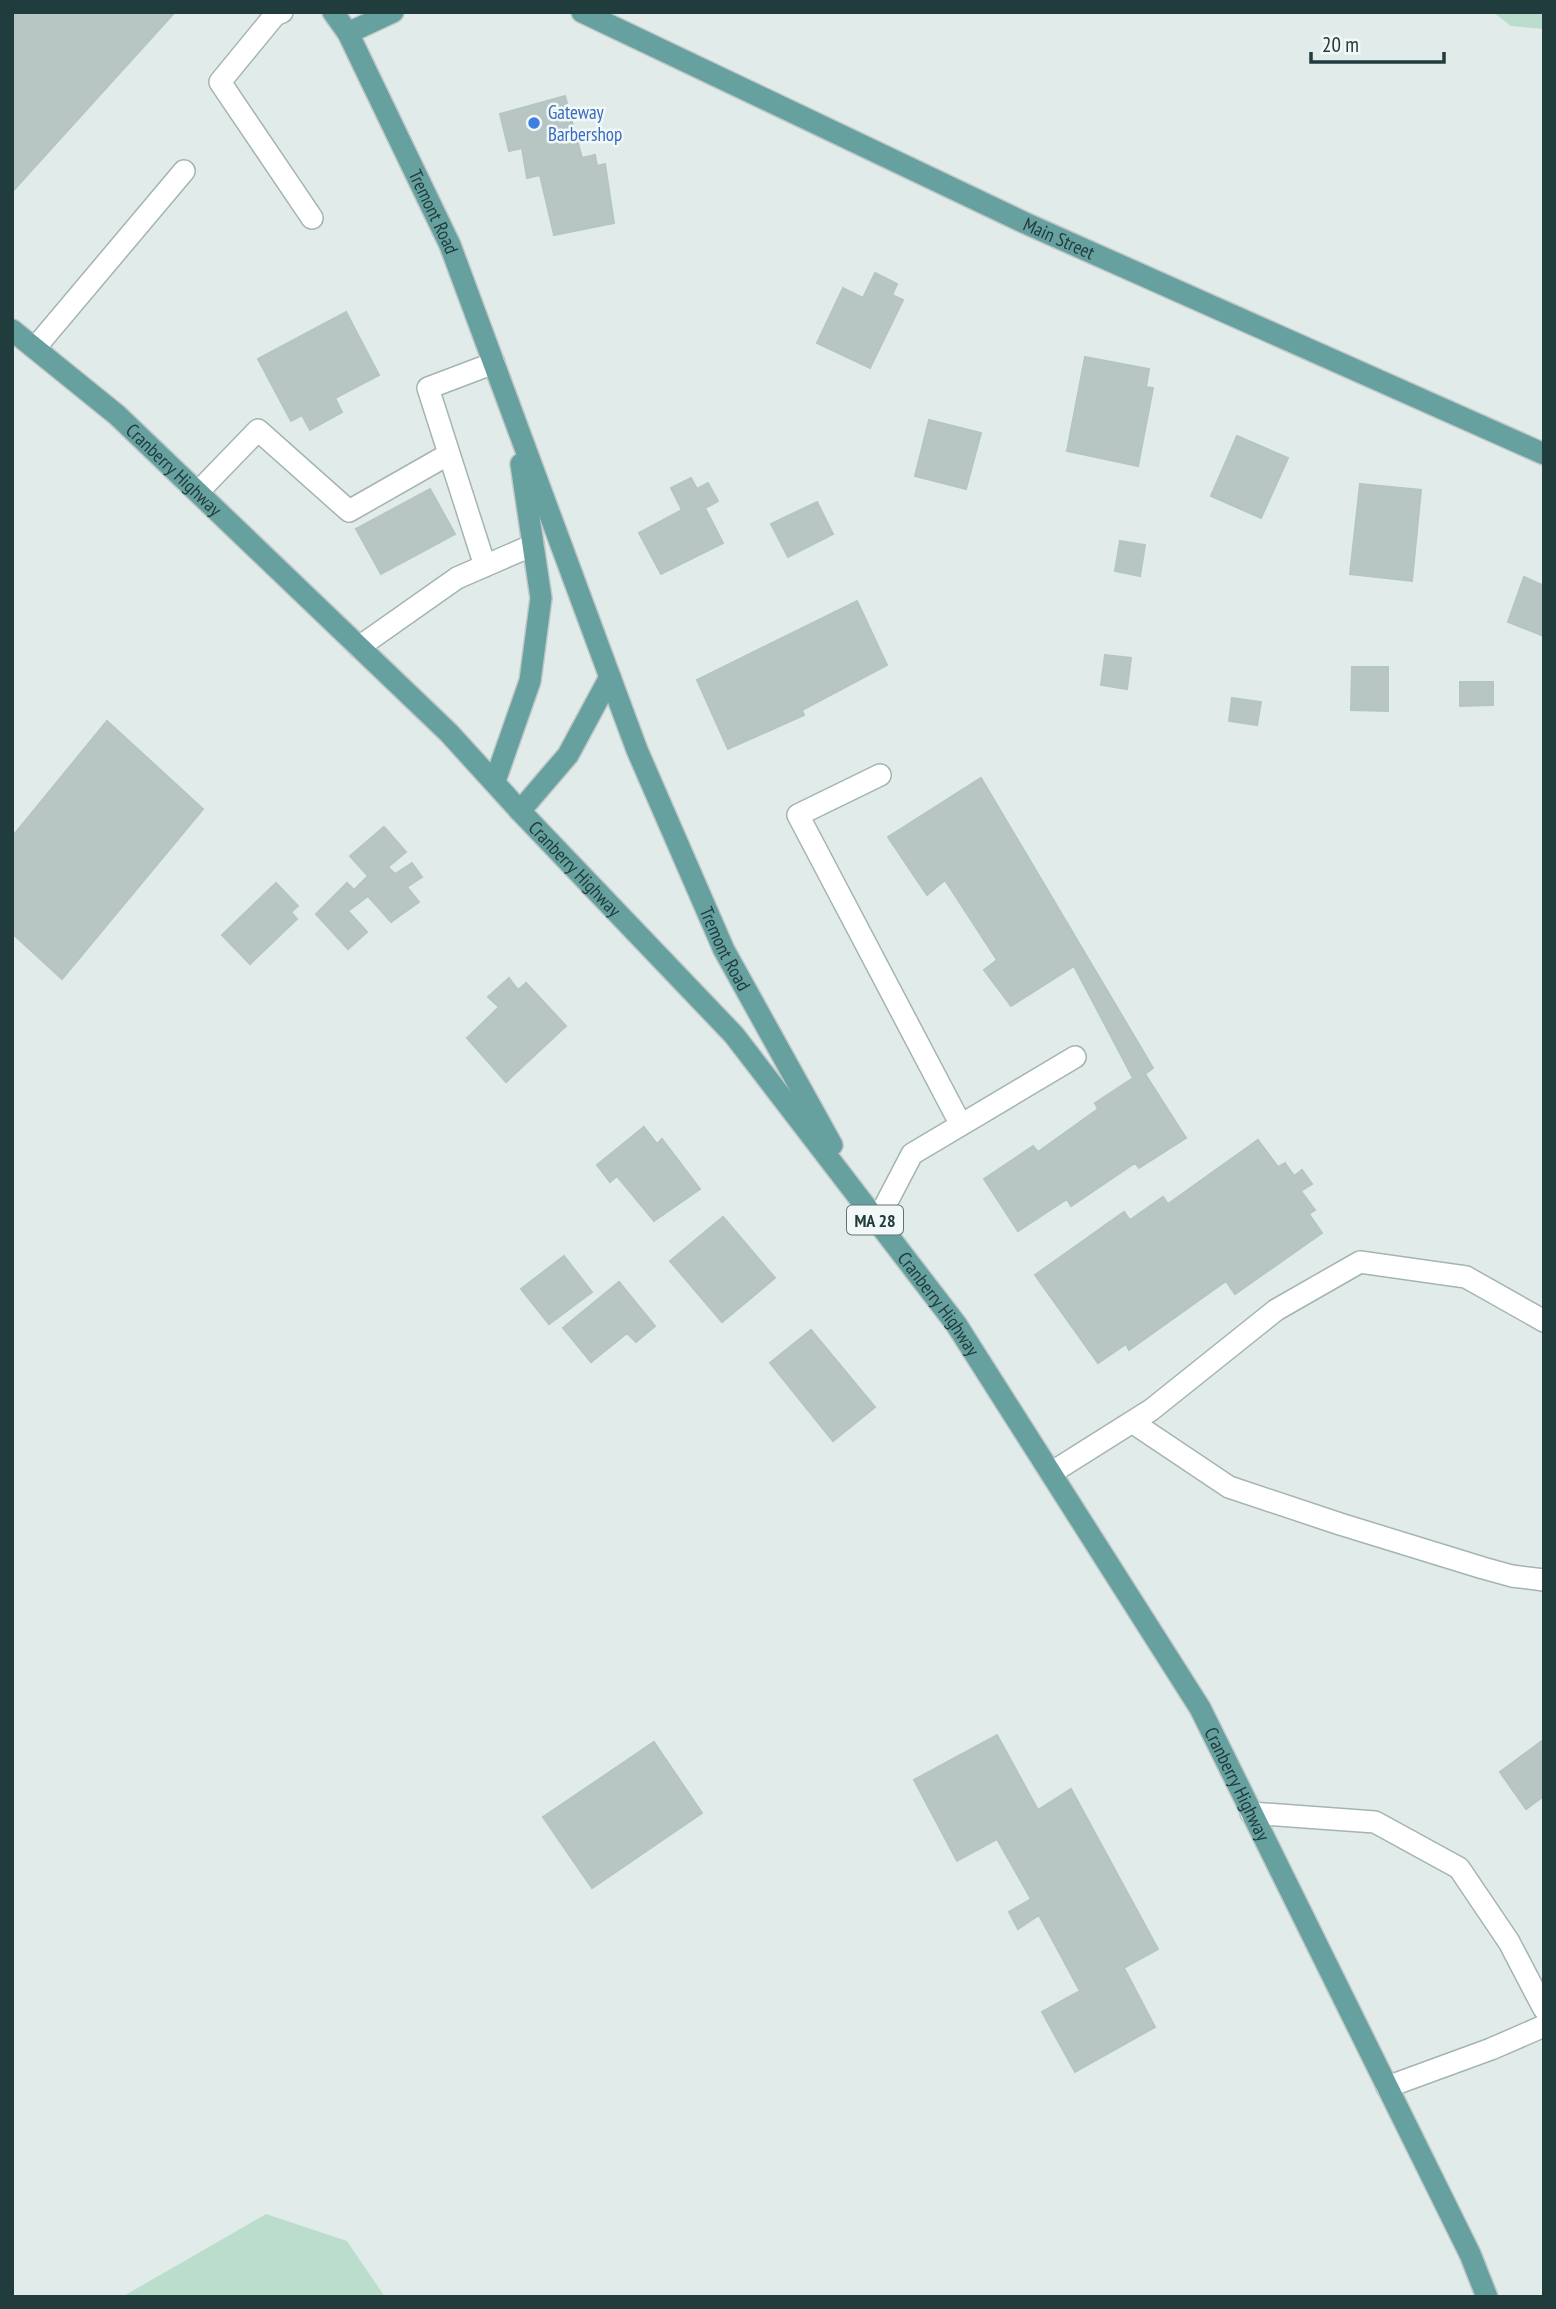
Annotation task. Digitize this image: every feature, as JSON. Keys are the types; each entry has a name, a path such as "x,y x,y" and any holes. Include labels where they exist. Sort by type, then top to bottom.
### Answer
{"main road":[{"name":"Tremont Road","path":"333,12 348,33 450,245 637,750 724,950 872,1215"},
{"path":"348,33 393,12"},
{"name":"Main Street","path":"582,12 1025,223 1544,454"},
{"name":"Cranberry Highway","path":"20,341 117,415 359,646 495,781 520,811 734,1035 956,1324 1200,1708 1488,2297"},
{"name":"Tremont Road","path":"495,781 530,681 541,598 514,420"},
{"path":"520,811 568,755 610,677"}],"lane":[{"path":"282,12 275,15 220,82 312,218"},
{"path":"20,341 184,171"},
{"path":"485,566 428,388 494,363"},
{"path":"198,492 258,430 349,511 449,454"},
{"path":"359,646 457,578 533,545"},
{"path":"880,775 798,816 961,1125"},
{"path":"872,1215 912,1154 1075,1057"},
{"path":"1051,1474 1151,1410 1276,1310 1360,1262 1466,1277 1544,1321"},
{"path":"1132,1422 1229,1487 1470,1564 1512,1576 1544,1580"},
{"path":"1251,1813 1376,1822 1460,1868 1509,1942 1544,2009"},
{"path":"1387,2087 1491,2049 1544,2026"}],"green space":[{"path":"1493,12 1544,12 1544,29 1511,26"},
{"path":"266,2214 347,2241 385,2297 122,2297"}],"building":[{"path":"12,12 175,12 12,192"},
{"path":"565,96 582,158 595,155 597,166 605,164 614,223 554,235 540,175 527,178 522,148 509,151 500,114"},
{"path":"875,273 897,284 892,295 903,300 870,368 817,343 843,288 863,298"},
{"path":"346,312 379,375 335,398 342,412 310,430 302,415 291,421 258,359"},
{"path":"1085,357 1149,369 1146,387 1153,388 1138,466 1067,451"},
{"path":"929,420 981,433 966,489 915,476"},
{"path":"1237,436 1288,458 1261,518 1211,496"},
{"path":"691,478 697,489 708,483 718,501 705,508 723,543 661,574 639,533 682,510 671,488"},
{"path":"1360,484 1421,490 1412,581 1350,574"},
{"path":"430,489 455,534 381,574 356,529"},
{"path":"817,502 833,534 788,557 771,524"},
{"path":"1120,541 1145,545 1140,576 1115,571"},
{"path":"1524,577 1544,586 1544,636 1508,622"},
{"path":"857,601 887,665 802,710 804,715 728,749 697,680"},
{"path":"1105,655 1131,658 1127,689 1101,685"},
{"path":"1352,667 1388,667 1388,711 1351,710"},
{"path":"1460,682 1493,682 1493,705 1460,706"},
{"path":"1232,698 1261,702 1257,725 1229,721"},
{"path":"107,721 203,809 62,979 12,933 12,837"},
{"path":"981,778 1153,1068 1145,1074 1186,1138 1139,1168 1135,1163 1071,1206 1067,1199 1018,1231 984,1179 1033,1146 1038,1152 1098,1109 1095,1103 1133,1078 1074,966 1011,1006 984,970 997,960 945,880 927,895 888,837"},
{"path":"384,827 406,852 388,867 395,874 412,863 422,877 407,887 419,902 391,922 368,896 348,911 367,932 348,949 316,914 347,883 354,890 368,876 350,856"},
{"path":"276,883 298,906 291,912 297,919 250,964 222,935"},
{"path":"509,978 518,990 526,983 566,1026 506,1082 467,1038 499,1007 488,997"},
{"path":"644,1127 657,1144 662,1139 700,1189 654,1221 617,1176 610,1182 597,1165"},
{"path":"1258,1140 1278,1167 1285,1163 1294,1176 1302,1170 1312,1184 1301,1191 1315,1210 1309,1214 1322,1233 1235,1294 1226,1281 1129,1350 1126,1344 1098,1363 1035,1275 1124,1212 1130,1220 1163,1197 1168,1204"},
{"path":"723,1217 775,1278 722,1322 670,1261"},
{"path":"564,1256 592,1292 549,1324 521,1289"},
{"path":"619,1282 655,1326 636,1342 627,1333 591,1362 563,1328"},
{"path":"811,1330 875,1407 833,1441 770,1363"},
{"path":"997,1735 1038,1810 1071,1789 1158,1949 1124,1968 1155,2027 1075,2072 1042,2012 1080,1991 1039,1915 1018,1929 1009,1912 1031,1899 997,1839 957,1861 914,1780"},
{"path":"1542,1741 1544,1796 1526,1809 1500,1772"},
{"path":"654,1742 702,1813 592,1888 543,1817"}],"place":[{"name":"Gateway Barbershop","path":"534,123"}]}
